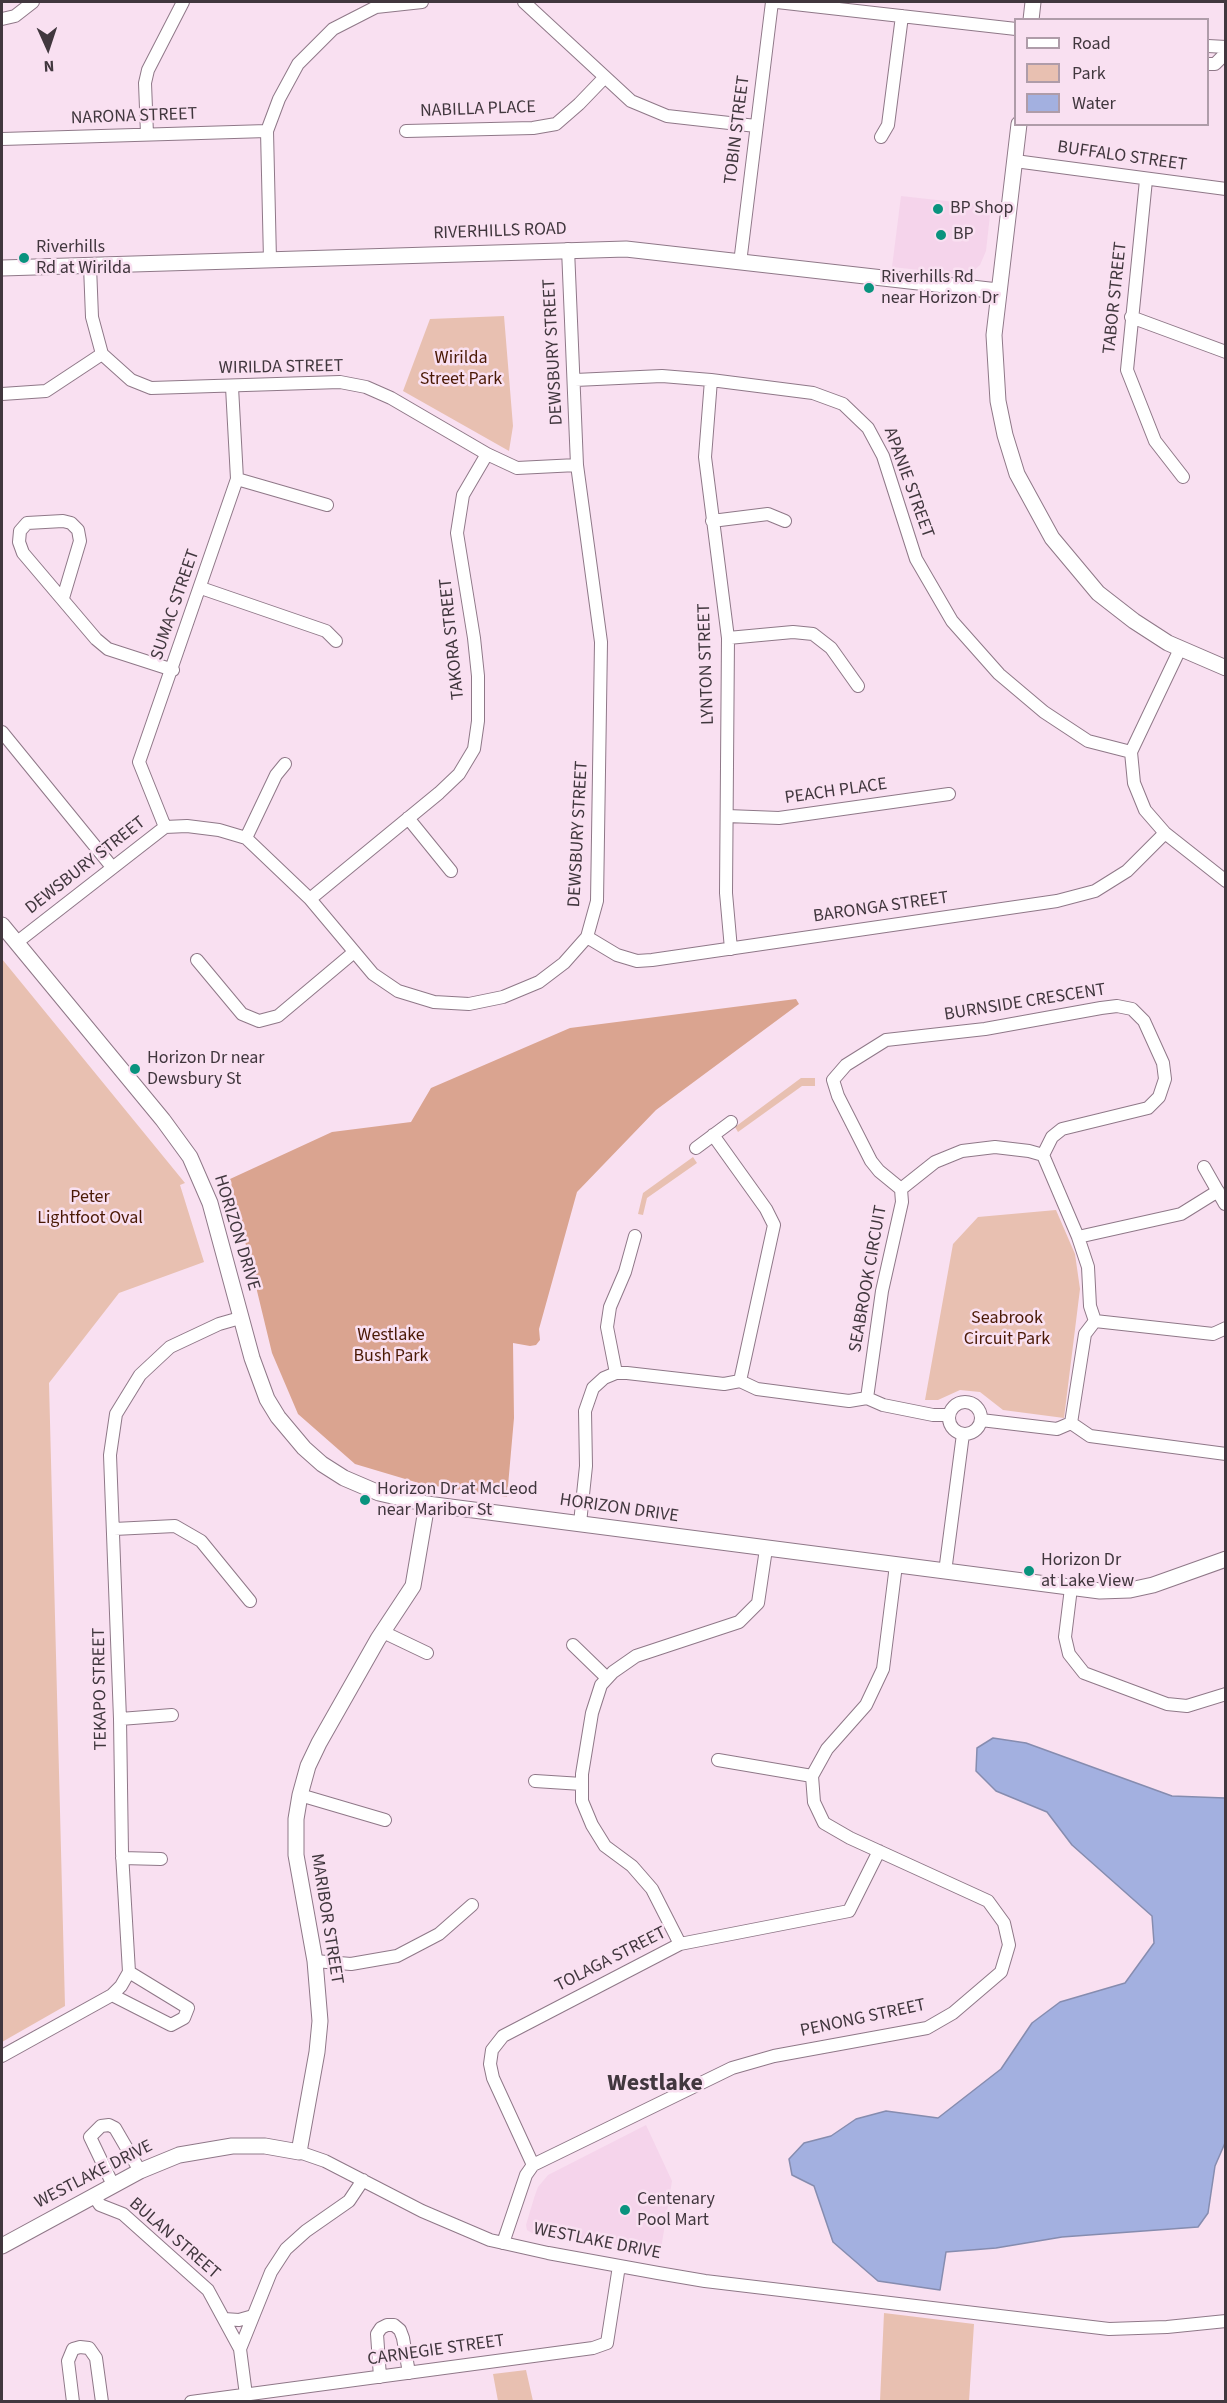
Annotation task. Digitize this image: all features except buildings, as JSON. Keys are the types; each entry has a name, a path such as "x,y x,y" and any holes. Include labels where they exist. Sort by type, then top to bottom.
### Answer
{"street":[{"path":"2,19 15,16 33,2"},
{"path":"147,134 148,70 183,2"},
{"path":"270,260 267,131 279,99 298,64 333,29 375,4 422,2"},
{"path":"524,2 631,101 667,116 756,126"},
{"name":"TOBIN STREET","path":"740,263 772,2"},
{"path":"777,2 1014,29"},
{"path":"1031,18 1033,2"},
{"path":"881,136 888,125 902,16"},
{"path":"1209,46 1226,47"},
{"path":"1209,64 1215,64 1226,53"},
{"name":"NABILLA PLACE","path":"406,131 533,128 556,124 605,77"},
{"path":"1019,126 994,335 998,401 1017,474 1052,538 1098,593 1134,621 1180,649 1226,668"},
{"name":"NARONA STREET","path":"2,139 267,131"},
{"name":"BUFFALO STREET","path":"1015,161 1226,189"},
{"name":"TABOR STREET","path":"1146,180 1127,370 1155,441 1183,477"},
{"name":"DEWSBURY STREET","path":"16,943 165,827 187,826 219,830 246,838 310,899 353,953 373,974 398,991 434,1002 469,1004 503,997 539,982 564,963 587,938 597,902 602,642 578,465 567,249"},
{"name":"RIVERHILLS ROAD","path":"2,268 626,249 998,291"},
{"path":"2,394 45,392 102,354 92,316 90,266"},
{"path":"1131,317 1226,352"},
{"name":"WIRILDA STREET","path":"102,354 131,380 151,388 340,382 366,387 391,398 487,454 517,468 578,465"},
{"name":"APANIE STREET","path":"574,380 662,376 711,380 813,393 843,404 868,428 882,456 916,559 952,621 999,674 1044,712 1088,741 1131,752"},
{"name":"LYNTON STREET","path":"711,380 705,457 728,638 726,893 731,948"},
{"name":"SUMAC STREET","path":"165,827 139,762 173,670 237,479 232,387"},
{"name":"TAKORA STREET","path":"310,899 459,774 474,749 478,721 478,676 457,533 463,495 487,454"},
{"path":"237,479 327,506"},
{"path":"712,521 768,514 784,521"},
{"path":"63,598 80,541 78,530 71,523 63,521 27,523 20,531 23,552 96,639 108,650 173,670"},
{"path":"201,588 326,631 336,641"},
{"path":"728,638 793,632 813,634 831,648 858,686"},
{"path":"1180,649 1131,752 1134,783 1145,810 1165,833 1226,881"},
{"path":"2,732 112,867"},
{"path":"246,838 276,775 285,764"},
{"name":"PEACH PLACE","path":"727,816 779,818 949,794"},
{"path":"408,818 451,871"},
{"name":"BARONGA STREET","path":"587,938 617,955 637,961 1057,901 1095,891 1127,871 1165,833"},
{"name":"HORIZON DRIVE","path":"2,925 163,1120 189,1157 210,1203 240,1318 267,1399 278,1417 304,1448 322,1464 344,1478 394,1497 427,1504 1100,1592 1130,1590 1153,1585 1226,1559"},
{"path":"197,960 242,1014 259,1021 278,1016 353,953"},
{"name":"BURNSIDE CRESCENT","path":"901,1189 879,1171 871,1161 838,1096 834,1080 846,1065 886,1040 985,1029 1117,1006 1132,1010 1144,1021 1163,1063 1165,1079 1159,1097 1148,1108 1062,1129 1052,1137 1043,1155"},
{"path":"696,1148 731,1122"},
{"path":"714,1135 766,1209 774,1225 740,1381"},
{"name":"SEABROOK CIRCUIT","path":"867,1398 882,1292 902,1202 901,1189 935,1162 962,1151 995,1147 1043,1155"},
{"path":"1043,1155 1078,1237 1088,1267 1090,1306 1095,1321"},
{"path":"1204,1167 1225,1204"},
{"path":"1078,1237 1181,1214 1218,1191"},
{"path":"616,1373 607,1327 610,1307 625,1272 635,1236"},
{"name":"TEKAPO STREET","path":"129,1972 122,1858 120,1719 110,1455 116,1414 140,1375 170,1347 219,1324 240,1318"},
{"path":"1095,1321 1213,1334 1226,1328"},
{"path":"1071,1423 1085,1334 1095,1321"},
{"path":"580,1523 586,1466 585,1411 593,1388 604,1378 616,1373 627,1372 724,1384 740,1381 757,1389 849,1401 867,1398 883,1405 933,1415 949,1415"},
{"path":"967,1402 978,1408 981,1420 973,1432 963,1434 952,1428 949,1415 955,1405 967,1402"},
{"path":"981,1420 1057,1429 1071,1423"},
{"path":"1071,1423 1090,1436 1226,1454"},
{"path":"945,1572 963,1434"},
{"name":"MARIBOR STREET","path":"299,2152 317,2052 320,2021 315,1961 296,1855 296,1819 300,1795 308,1767 319,1743 383,1632 413,1586 427,1504"},
{"path":"114,1529 175,1526 201,1541 250,1601"},
{"path":"680,1944 652,1888 632,1866 604,1846 591,1825 582,1801 582,1784 592,1713 602,1685 607,1678 636,1656 739,1622 758,1603 765,1549"},
{"path":"718,1760 812,1776 826,1749 866,1705 878,1683 883,1669 896,1565"},
{"path":"1071,1588 1065,1637 1069,1654 1084,1673 1167,1704 1187,1706 1226,1694"},
{"path":"383,1632 427,1653"},
{"path":"573,1645 607,1678"},
{"path":"120,1719 172,1715"},
{"name":"PENONG STREET","path":"533,2165 732,2068 774,2056 927,2028 953,2013 1001,1972 1009,1945 1004,1923 988,1901 850,1838 824,1823 814,1802 812,1776"},
{"path":"535,1781 582,1784"},
{"path":"300,1795 385,1820"},
{"name":"TOLAGA STREET","path":"533,2165 493,2078 490,2064 492,2050 503,2036 680,1944 849,1911 879,1851"},
{"path":"122,1858 161,1859"},
{"path":"315,1961 351,1964 398,1956 439,1934 472,1905"},
{"path":"2,2056 112,1995 121,1986 129,1972 188,2008 184,2018 171,2025 112,1995"},
{"path":"113,2185 90,2137 101,2127 109,2125 115,2128 140,2171"},
{"name":"WESTLAKE DRIVE","path":"2,2246 140,2171 179,2155 213,2147 248,2145 299,2152 325,2162 464,2230 503,2243 619,2266 705,2281 1109,2329 1167,2327 1226,2321"},
{"path":"503,2243 526,2175 533,2165"},
{"path":"246,2395 240,2349 271,2271 286,2250 306,2231 349,2201 363,2180"},
{"name":"BULAN STREET","path":"94,2196 100,2205 123,2214 208,2290 240,2349"},
{"name":"CARNEGIE STREET","path":"191,2402 570,2352 607,2343 619,2266"},
{"path":"224,2319 239,2320 253,2316"},
{"path":"380,2377 377,2334 387,2325 394,2325 400,2330 409,2373"},
{"path":"73,2402 68,2361 73,2349 80,2347 88,2348 96,2358 102,2402"}],"shaded area":[{"path":"901,196 991,206 986,251 980,265 971,273 964,275 892,267"},
{"path":"646,2125 672,2181 660,2255 532,2233 527,2230 526,2225 538,2187 548,2175"}],"green space":[{"name":"Wirilda Street Park","path":"504,316 513,426 509,451 403,391 430,319"},
{"name":"Peter Lightfoot Oval","path":"2,959 185,1183 180,1185 204,1262 119,1293 49,1383 65,2006 2,2042"},
{"name":"Westlake Bush Park","path":"796,999 799,1004 656,1110 577,1192 539,1329 540,1340 536,1345 530,1346 513,1343 514,1418 507,1497 422,1484 355,1464 298,1414 272,1353 230,1179 332,1132 411,1122 431,1088 570,1028"},
{"path":"801,1078 815,1078 815,1086 802,1086 738,1132 735,1127"},
{"path":"693,1157 697,1163 647,1198 643,1215 638,1214 643,1193"},
{"name":"Seabrook Circuit Park","path":"1056,1210 1075,1254 1080,1289 1064,1418 1003,1410 980,1392 960,1390 938,1400 925,1400 953,1244 978,1217"},
{"path":"884,2313 974,2324 969,2401 880,2401"},
{"path":"526,2370 533,2401 498,2401 493,2374"}],"water":[{"path":"993,1738 1026,1743 1172,1796 1225,1798 1225,2143 1215,2166 1208,2213 1198,2227 1062,2237 996,2248 946,2252 940,2290 878,2281 833,2242 814,2186 792,2175 789,2159 804,2143 831,2136 856,2119 886,2111 938,2118 1001,2069 1032,2023 1060,2002 1125,1983 1154,1943 1152,1916 1072,1845 1047,1812 996,1791 976,1771 977,1748"}],"place":[{"name":"BP Shop","path":"938,209"},
{"name":"BP","path":"941,235"},
{"name":"Riverhills Rd at Wirilda","path":"24,258"},
{"name":"Riverhills Rd near Horizon Dr","path":"869,288"},
{"name":"Horizon Dr near Dewsbury St","path":"135,1069"},
{"name":"Horizon Dr at McLeod near Maribor St","path":"365,1500"},
{"name":"Horizon Dr at Lake View","path":"1029,1571"},
{"name":"Centenary Pool Mart","path":"625,2210"}],"district":[{"name":"Westlake","path":"655,2085"}]}
